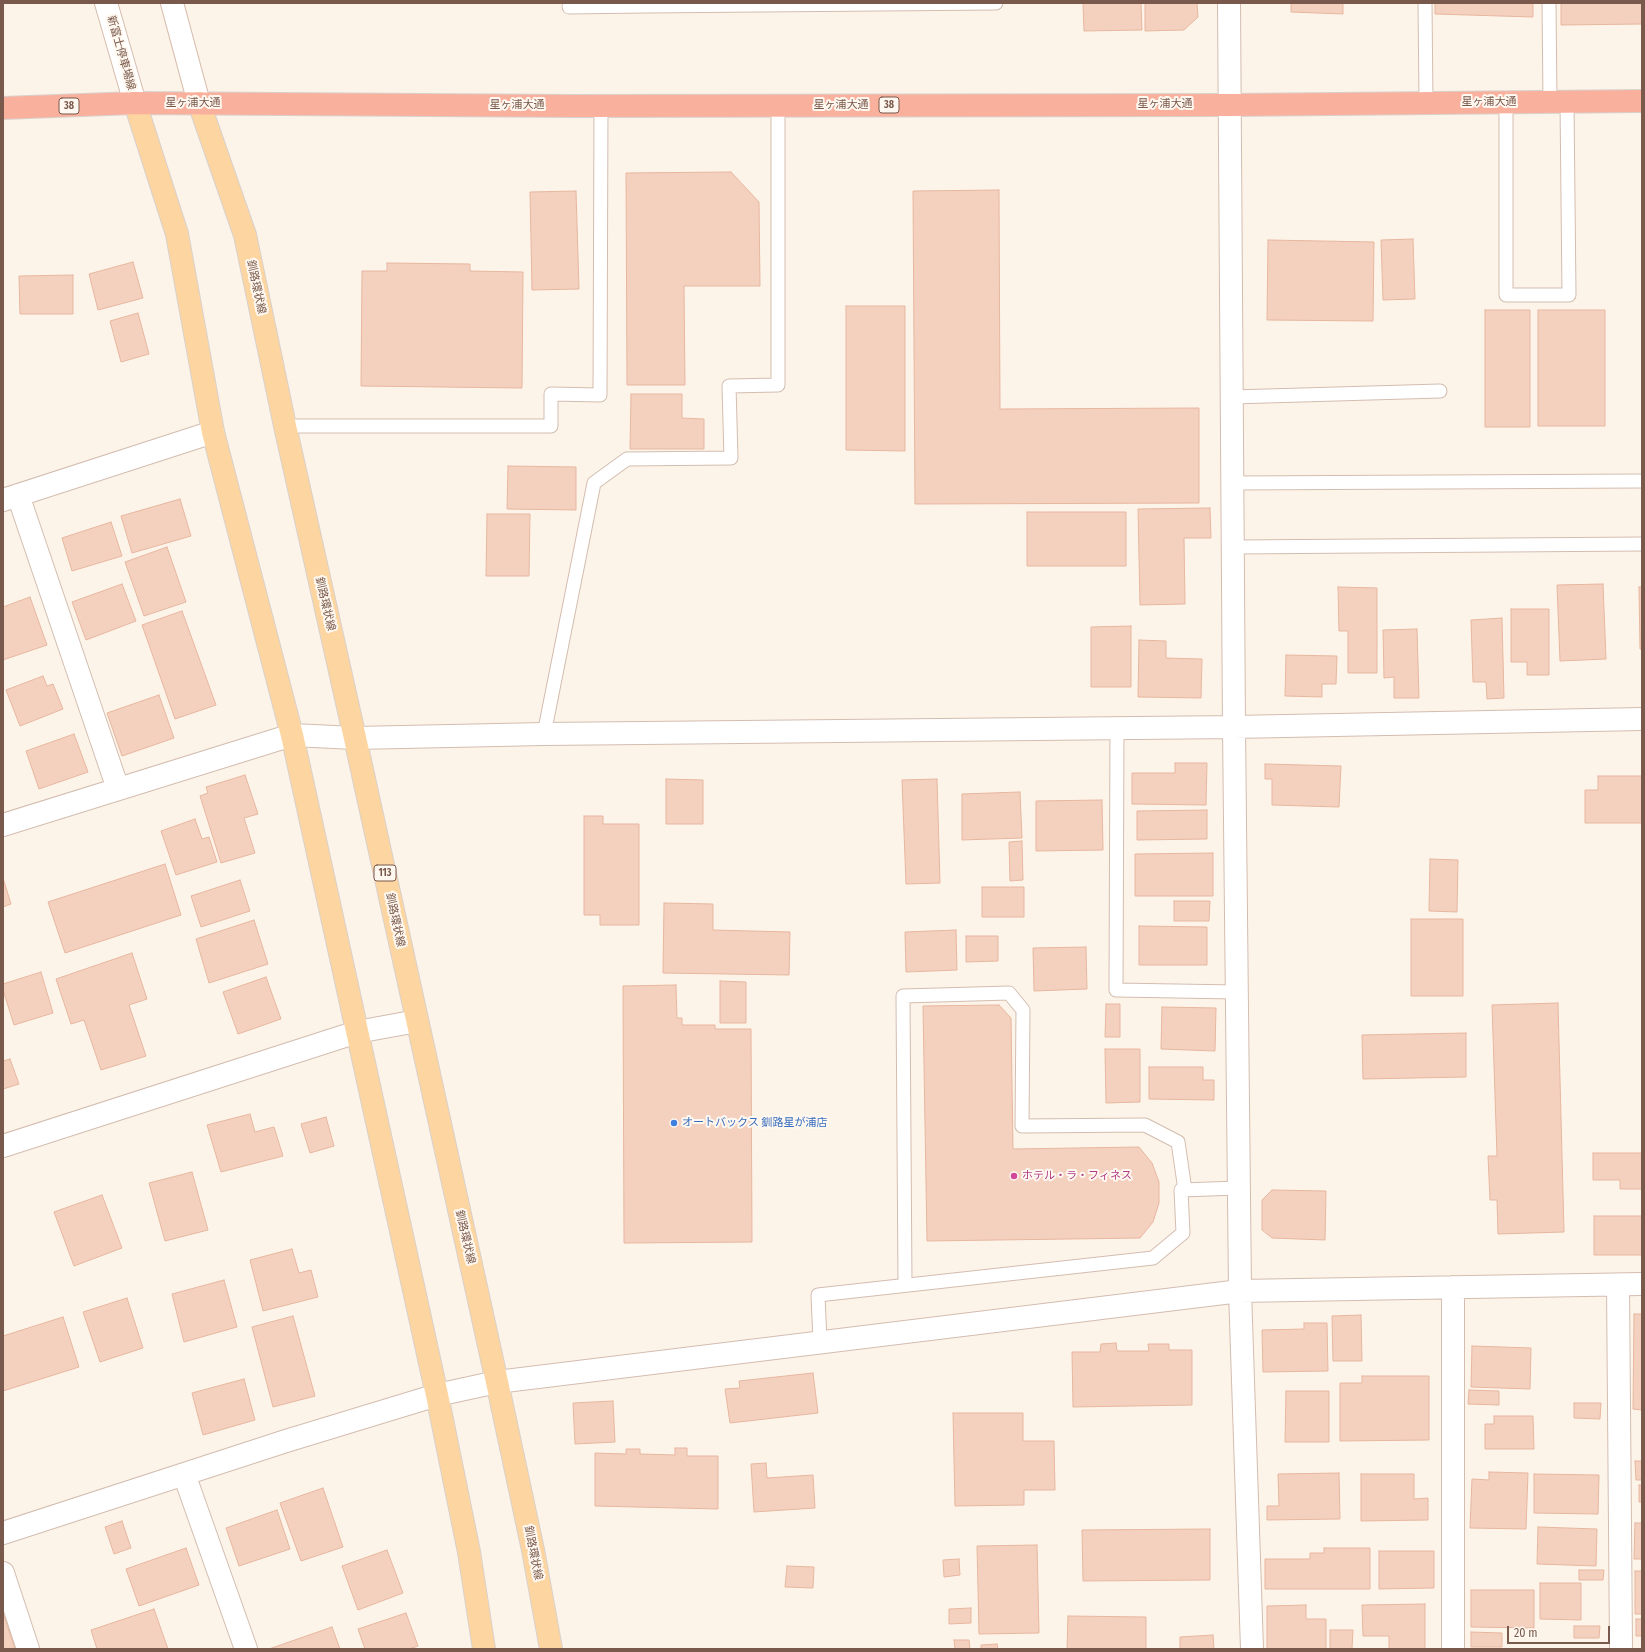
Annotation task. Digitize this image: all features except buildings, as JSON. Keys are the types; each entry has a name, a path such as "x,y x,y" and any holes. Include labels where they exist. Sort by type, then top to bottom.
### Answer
{"highway":[{"name":"星ヶ浦大通","path":"135,103 1230,105 1642,101"},
{"name":"38","path":"3,108 135,103"}],"main road":[{"path":"135,103 177,234 212,432 292,735 437,1395 468,1552 484,1649"},
{"name":"釧路環状線","path":"199,103 245,235 285,426 497,1382 551,1649"}],"street":[{"name":"新富士停車場線","path":"106,3 135,103"},
{"path":"172,3 199,103"},
{"path":"1229,3 1240,1291 1252,1649"},
{"path":"118,789 11,497 212,432"},
{"path":"3,825 292,735 355,738 544,734 1234,727 1642,720"},
{"path":"3,1146 357,1032 417,1021"},
{"path":"3,1533 286,1441 437,1395 497,1382 1240,1291 1642,1284"},
{"path":"1618,1285 1622,1649"},
{"path":"1453,1287 1453,1649"},
{"path":"184,1474 246,1649"},
{"path":"3,1573 28,1649"}],"lane":[{"path":"569,7 646,4 996,3"},
{"path":"1424,3 1426,103"},
{"path":"1506,102 1506,295 1569,295 1558,102 1549,3"},
{"path":"285,426 550,426 551,394 600,395 601,105"},
{"path":"544,734 594,483 627,459 731,458 729,386 778,385 778,105"},
{"path":"1232,397 1440,391"},
{"path":"1232,483 1642,481"},
{"path":"1233,547 1642,544"},
{"path":"1117,728 1116,990 1237,992"},
{"path":"905,1285 903,996 1009,993 1023,1010 1022,1126 1145,1125 1178,1142 1185,1190"},
{"path":"820,1342 818,1295 1153,1258 1183,1233 1181,1190 1239,1188"}],"place":[{"name":"オートバックス 釧路星が浦店","path":"674,1123"},
{"name":"ホテル・ラ・フィネス","path":"1014,1176"}]}
